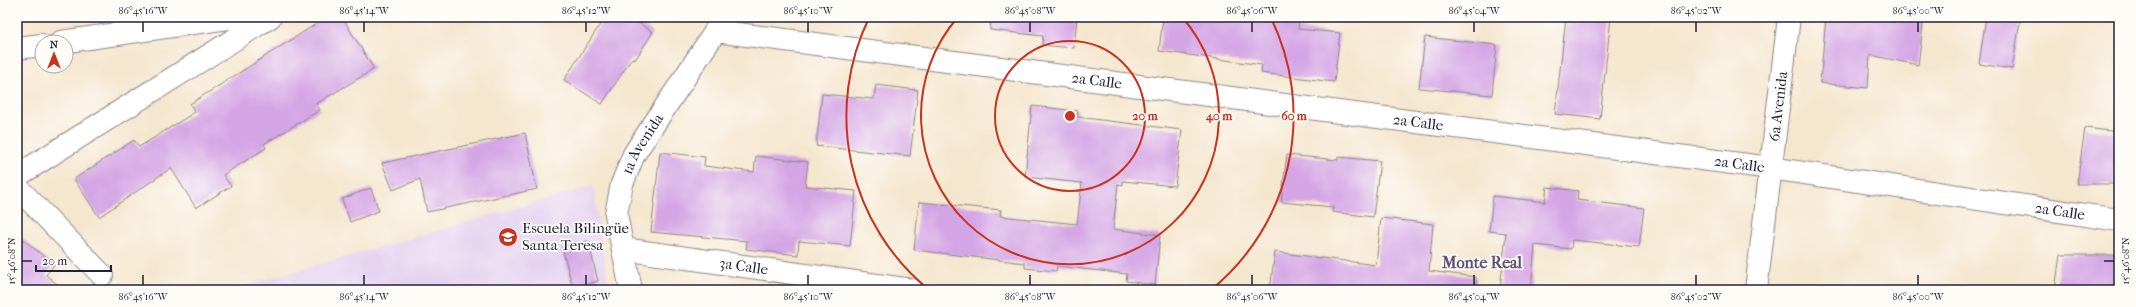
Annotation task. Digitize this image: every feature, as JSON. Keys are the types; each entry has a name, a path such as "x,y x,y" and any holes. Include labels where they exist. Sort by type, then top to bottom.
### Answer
{"street":[{"path":"74,40 235,17"},
{"path":"17,176 270,17"},
{"name":"6a Avenida","path":"1756,290 1789,17"},
{"name":"2a Calle","path":"720,24 1770,168 2119,220"},
{"name":"1a Avenida","path":"631,290 616,214 622,184 634,154 720,24"},
{"path":"17,48 34,46"},
{"path":"17,187 102,275"},
{"name":"3a Calle","path":"623,249 831,285 912,290"}],"shaded area":[{"name":"Escuela Bilingüe Santa Teresa","path":"593,186 609,290 229,290"}],"building":[{"path":"327,17 342,17 374,69 316,104 320,110 264,144 266,148 223,175 231,186 196,208 171,168 99,217 74,179 134,140 139,147 195,112 190,104"},
{"path":"605,17 629,17 653,32 635,60 632,58 602,104 564,80"},
{"path":"991,17 1077,17 1074,48 1042,45 1043,36 990,30"},
{"path":"1163,17 1274,17 1299,20 1298,29 1340,33 1334,82 1261,73 1262,65 1159,51"},
{"path":"1566,17 1611,17 1600,119 1555,114"},
{"path":"1826,17 1924,17 1918,65 1870,55 1868,88 1820,83"},
{"path":"1986,17 2021,17 2012,69 1979,64"},
{"path":"1425,37 1497,45 1492,95 1419,88"},
{"path":"876,85 918,90 910,156 816,146 822,94 874,99"},
{"path":"1032,106 1078,111 1077,117 1182,130 1175,186 1123,181 1123,185 1118,184 1113,229 1160,235 1155,285 1126,281 1127,274 1057,266 1056,271 1025,268 1025,263 914,250 919,202 1001,210 1000,216 1077,224 1082,183 1025,177"},
{"path":"2085,128 2119,132 2119,151 2114,184 2077,184"},
{"path":"525,133 537,189 427,212 420,179 393,190 382,163"},
{"path":"660,152 705,157 704,166 754,172 756,156 808,162 805,186 856,191 850,246 799,241 798,255 746,249 747,241 651,232"},
{"path":"1287,155 1338,160 1338,157 1380,161 1373,217 1332,212 1333,207 1281,202"},
{"path":"1547,187 1578,191 1577,200 1644,208 1639,247 1572,240 1571,249 1535,245 1531,290 1500,290 1506,233 1489,231 1493,196 1545,202"},
{"path":"371,188 379,211 350,222 342,199"},
{"path":"1381,218 1433,224 1429,271 1476,277 1476,290 1270,290 1275,252 1376,265"},
{"path":"17,234 54,265 46,275 64,290 17,290"},
{"path":"588,241 598,281 573,288 562,248"},
{"path":"2060,255 2119,255 2119,290 2055,290"}],"place":[{"name":"Escuela Bilingüe Santa Teresa","path":"508,237"}],"district":[{"name":"Monte Real","path":"1482,262"}]}
